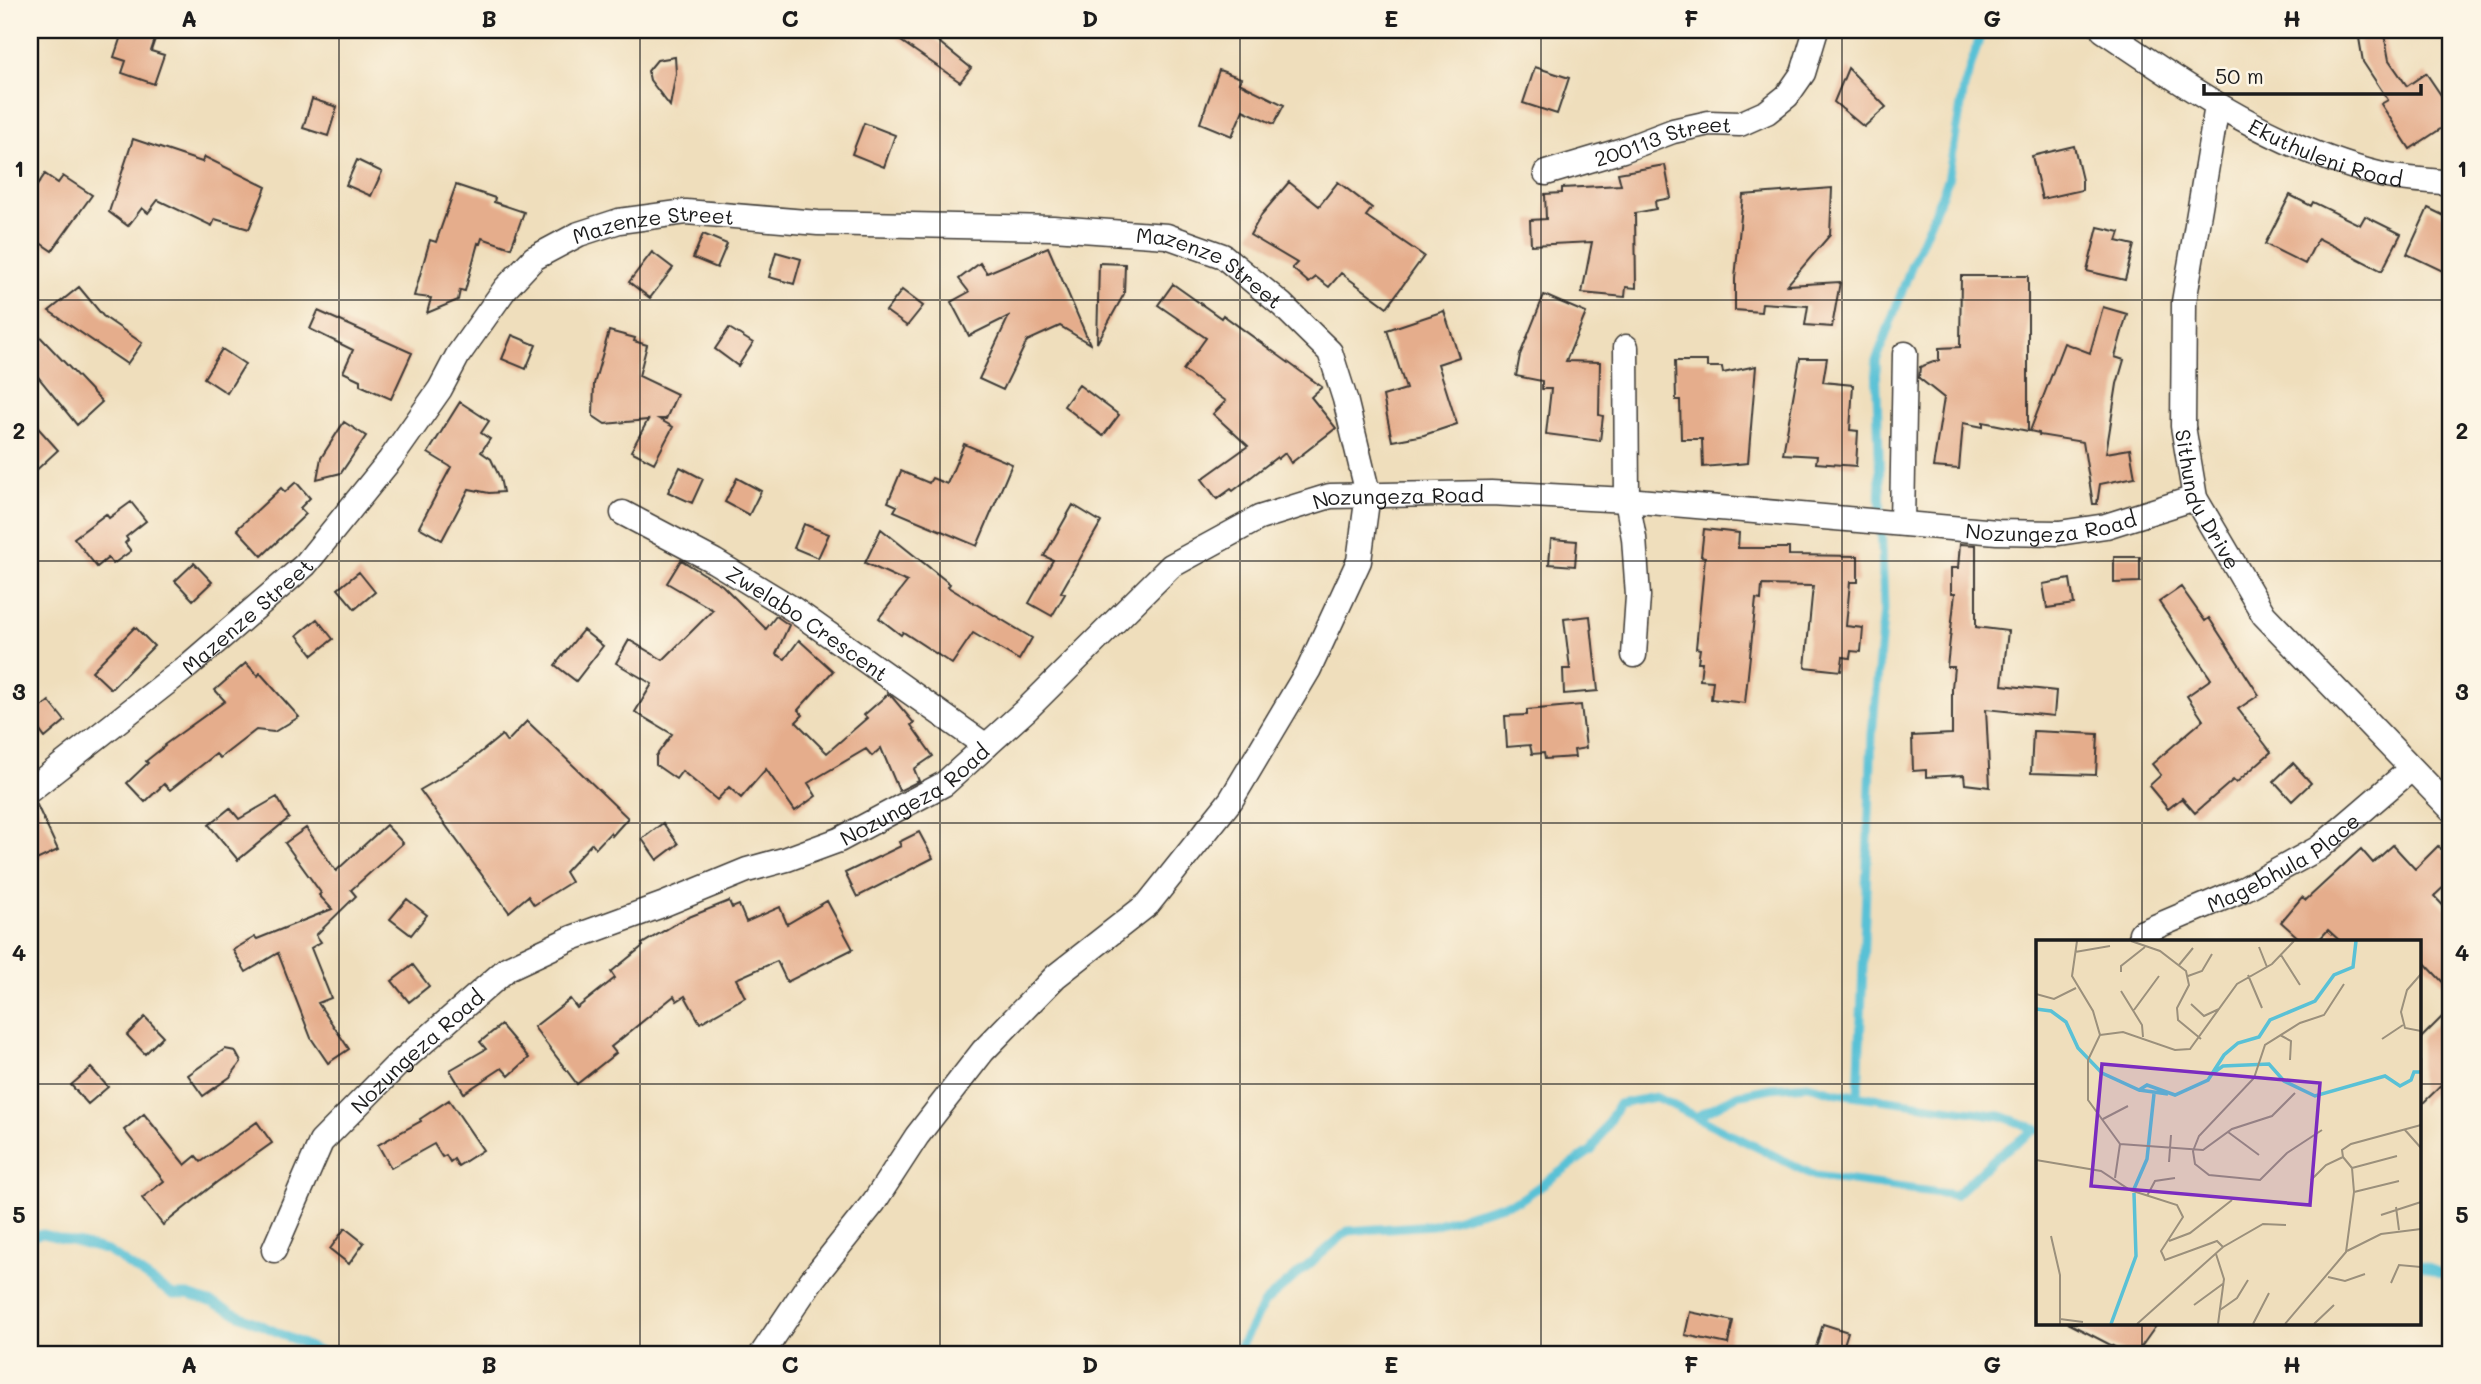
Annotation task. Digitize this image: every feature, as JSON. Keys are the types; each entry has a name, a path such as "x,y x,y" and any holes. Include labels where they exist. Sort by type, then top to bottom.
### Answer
{"street":[{"name":"200113 Street","path":"1546,173 1623,150 1673,131 1709,123 1740,124 1767,112 1787,96 1802,73 1816,30"},
{"name":"Ekuthuleni Road","path":"2103,30 2217,106 2304,149 2383,175 2451,183"},
{"name":"Sithundu Drive","path":"2217,106 2184,302 2183,426 2195,498 2264,615 2451,809"},
{"name":"Mazenze Street","path":"30,790 188,666 305,565 390,460 440,389 458,355 505,289 534,258 579,234 619,221 686,212 818,223 1053,228 1167,236 1223,256 1272,297 1330,352 1368,494"},
{"path":"1626,347 1627,500 1634,538 1638,596 1634,655"},
{"path":"1902,523 1905,354"},
{"name":"Nozungeza Road","path":"274,1250 321,1142 396,1066 508,968 572,938 747,870 839,840 944,784 1027,709 1171,566 1259,519 1330,496 1491,493 1627,500 1997,532 2059,533 2106,526 2195,498"},
{"path":"762,1354 811,1281 874,1202 917,1136 983,1051 1056,976 1147,904 1231,800 1309,669 1359,561 1368,494"},
{"name":"Zwelabo Crescent","path":"623,513 714,561 793,609 986,746"},
{"name":"Magebhula Place","path":"2141,933 2244,888 2319,848 2411,769"}],"building":[{"path":"123,30 158,30 151,51 164,55 154,84 122,73 126,61 114,57"},
{"path":"885,30 924,30 971,68 960,82"},
{"path":"2384,34 2389,60 2407,86 2426,73 2451,110 2451,122 2410,149 2381,104 2388,100 2363,62 2359,38"},
{"path":"675,57 676,73 670,106 650,80 648,71 657,60"},
{"path":"1535,67 1569,78 1557,114 1523,103"},
{"path":"1848,68 1886,107 1864,127 1834,102"},
{"path":"1219,70 1241,78 1239,83 1284,105 1274,124 1243,110 1232,136 1200,123"},
{"path":"312,99 337,107 328,136 303,128"},
{"path":"864,123 895,135 884,167 852,154"},
{"path":"133,139 202,162 205,157 266,187 249,229 215,219 212,226 158,200 148,213 142,208 128,226 109,212"},
{"path":"2074,146 2082,190 2042,199 2032,156"},
{"path":"357,160 382,172 371,196 346,185"},
{"path":"1665,165 1671,198 1655,201 1656,209 1635,213 1636,288 1626,287 1625,297 1582,293 1592,242 1531,245 1530,220 1546,219 1545,194 1562,193 1562,188 1621,185 1618,173"},
{"path":"45,174 58,183 63,176 92,195 52,251 30,236 30,196"},
{"path":"1289,182 1319,206 1338,182 1372,208 1366,216 1424,256 1387,307 1341,273 1329,287 1316,277 1309,283 1292,268 1297,263 1250,235 1262,214"},
{"path":"456,185 495,198 494,202 524,212 511,248 482,238 480,244 478,243 465,291 460,290 458,300 427,313 431,298 414,296 430,240 436,242"},
{"path":"1832,188 1830,235 1787,285 1840,282 1832,327 1805,325 1808,306 1762,303 1761,312 1735,310 1735,279 1743,195"},
{"path":"2290,195 2311,206 2313,202 2360,225 2365,216 2401,234 2382,271 2318,238 2305,264 2265,244"},
{"path":"2428,208 2451,219 2451,275 2407,254"},
{"path":"2098,227 2120,232 2117,241 2134,245 2125,280 2087,271"},
{"path":"703,234 727,244 717,268 693,258"},
{"path":"1048,247 1090,344 1060,326 1027,341 1003,390 979,379 1009,316 969,336 951,302 969,292 959,279 980,263 987,273"},
{"path":"652,252 673,268 650,298 629,282"},
{"path":"776,252 801,259 794,284 769,277"},
{"path":"1099,263 1125,264 1124,294 1097,343"},
{"path":"1961,276 2028,276 2028,431 1983,422 1983,427 1963,423 1959,469 1933,467 1944,398 1919,378 1920,367 1939,360 1939,348 1960,347"},
{"path":"1173,284 1221,318 1223,315 1322,387 1311,397 1336,428 1291,463 1285,453 1233,491 1231,489 1217,499 1202,479 1248,446 1213,414 1226,401 1183,370 1206,338 1158,305"},
{"path":"79,287 103,316 142,343 127,364 49,311"},
{"path":"902,290 923,306 907,326 886,311"},
{"path":"1544,295 1586,313 1566,361 1600,362 1599,415 1603,416 1600,441 1546,434 1551,389 1542,389 1542,381 1516,376 1520,355"},
{"path":"2103,307 2127,314 2115,357 2124,360 2117,384 2106,453 2130,449 2135,477 2100,484 2097,504 2093,504 2083,442 2030,431 2064,343 2090,353"},
{"path":"318,311 412,353 391,399 360,385 360,380 343,372 353,350 310,329"},
{"path":"1444,311 1459,357 1438,364 1457,424 1424,435 1392,441 1383,396 1406,389 1387,330"},
{"path":"30,326 102,402 77,425 30,367"},
{"path":"729,328 753,343 738,366 715,349"},
{"path":"609,331 635,338 634,341 647,345 639,376 677,394 666,419 659,419 673,427 654,463 631,451 648,420 605,424 593,416 594,384"},
{"path":"512,335 536,345 526,369 502,359"},
{"path":"222,349 245,364 227,393 204,378"},
{"path":"1800,358 1827,358 1823,382 1853,385 1850,430 1858,431 1856,466 1816,463 1817,456 1783,454"},
{"path":"1675,361 1707,361 1707,367 1722,367 1723,373 1756,366 1748,463 1703,467 1702,439 1681,439"},
{"path":"1079,385 1119,415 1103,436 1064,406"},
{"path":"460,402 489,421 481,433 490,439 481,452 491,459 503,492 489,493 469,489 442,540 419,527 451,467 428,453"},
{"path":"30,419 58,450 30,476"},
{"path":"344,422 366,436 341,473 317,479 321,458"},
{"path":"964,444 1012,464 977,546 894,511 897,506 888,502 901,471 929,483 932,478 947,484"},
{"path":"680,467 703,479 692,503 668,492"},
{"path":"737,478 761,491 749,515 725,502"},
{"path":"296,482 310,498 300,508 306,514 262,556 237,529 281,488 285,492"},
{"path":"131,502 146,521 126,537 128,540 125,543 131,551 113,564 108,558 97,567 74,538 106,514 109,518"},
{"path":"1073,505 1101,522 1061,592 1065,594 1052,616 1029,603 1053,560 1044,556"},
{"path":"804,524 829,534 818,558 794,548"},
{"path":"881,529 950,584 948,587 1032,638 1019,660 973,633 952,664 903,632 901,635 879,618 907,582 865,563"},
{"path":"1704,529 1739,533 1738,548 1789,548 1789,555 1858,556 1858,582 1850,582 1846,626 1863,628 1861,652 1851,651 1850,658 1843,657 1841,671 1805,667 1813,586 1762,585 1761,600 1756,599 1745,703 1711,699 1713,681 1700,680 1702,662 1698,662 1700,649 1696,648 1705,557 1701,556"},
{"path":"1551,539 1577,541 1575,566 1549,564"},
{"path":"1960,544 1976,545 1976,627 2008,631 2002,685 2056,691 2054,716 1986,709 1990,787 1965,784 1964,775 1926,777 1926,770 1913,771 1912,736 1952,734 1954,667 1947,667 1955,593 1951,593 1951,568 1958,568"},
{"path":"2114,557 2140,557 2140,582 2114,583"},
{"path":"681,560 722,585 766,629 776,616 789,625 776,654 785,659 799,640 833,671 798,710 803,715 796,722 827,753 867,718 864,715 888,694 892,697 914,723 911,725 933,756 914,769 919,781 899,791 881,748 872,756 866,749 808,783 816,796 795,811 766,769 741,798 729,787 717,800 682,771 676,779 656,765 656,756 672,734 635,712 652,684 616,663 629,640 663,660 713,610 667,583"},
{"path":"194,563 212,582 193,600 175,581"},
{"path":"359,572 375,592 355,609 338,589"},
{"path":"2070,579 2074,604 2047,608 2043,584"},
{"path":"2181,587 2205,621 2209,618 2259,695 2238,709 2271,752 2236,783 2233,780 2195,813 2182,798 2168,809 2149,786 2161,775 2152,764 2203,720 2187,696 2211,679 2159,602"},
{"path":"1590,616 1598,691 1564,694 1563,669 1570,669 1564,619"},
{"path":"317,619 333,639 313,655 297,635"},
{"path":"135,627 154,646 111,689 92,671"},
{"path":"583,630 603,646 576,681 555,665"},
{"path":"246,663 258,676 260,673 299,717 274,732 256,730 220,758 216,754 170,790 164,784 145,802 127,783 164,745 225,701 215,690"},
{"path":"49,701 65,721 45,738 30,717"},
{"path":"1581,705 1586,748 1574,750 1575,757 1545,759 1544,753 1532,754 1530,745 1507,747 1505,716 1527,715 1527,710"},
{"path":"527,721 628,818 612,836 610,833 596,848 592,843 565,872 571,882 534,905 528,896 509,912 420,790 470,761 502,735 507,742"},
{"path":"2033,731 2098,734 2096,775 2031,773"},
{"path":"2293,763 2311,783 2292,801 2274,781"},
{"path":"277,797 289,818 238,860 209,825 230,808 239,819"},
{"path":"36,803 58,850 30,863 30,805"},
{"path":"663,823 678,844 657,860 642,839"},
{"path":"386,825 403,843 351,890 356,896 316,935 321,942 311,948 331,998 318,1003 349,1049 328,1063 311,1038 278,953 246,972 233,950 255,937 257,939 332,909 319,895 321,893 285,843 306,828 336,871"},
{"path":"919,832 933,858 857,897 845,873 901,846 899,842"},
{"path":"2393,845 2415,869 2438,846 2451,860 2451,880 2434,896 2451,914 2451,991 2422,960 2422,940 2339,940 2328,930 2319,940 2301,940 2281,922 2302,897 2306,900 2361,849 2373,863"},
{"path":"407,899 427,915 411,935 390,919"},
{"path":"729,901 732,908 739,905 746,922 780,907 787,924 827,901 853,949 787,982 777,961 736,979 745,997 700,1023 685,996 677,1001 674,996 611,1047 616,1053 577,1084 534,1027 570,999 577,1008 615,978 611,972 643,946 642,944 684,919"},
{"path":"413,965 429,986 409,1002 392,981"},
{"path":"2451,1008 2451,1076 2422,1104 2422,1037"},
{"path":"145,1017 163,1036 145,1054 127,1035"},
{"path":"501,1025 529,1058 509,1076 502,1068 464,1093 450,1070 486,1049 480,1042"},
{"path":"225,1049 235,1051 241,1062 230,1077 203,1096 188,1075"},
{"path":"91,1068 108,1087 88,1104 71,1085"},
{"path":"449,1100 483,1150 458,1166 454,1159 450,1162 446,1155 442,1157 434,1144 391,1168 378,1145 421,1121 420,1119"},
{"path":"144,1114 185,1165 196,1156 201,1162 257,1122 272,1143 163,1225 142,1198 164,1181 124,1130"},
{"path":"345,1228 364,1243 349,1264 330,1249"},
{"path":"1690,1312 1733,1321 1728,1344 1685,1335"},
{"path":"1823,1324 1848,1332 1841,1354 1816,1347"},
{"path":"2070,1324 2157,1324 2136,1354 2128,1354"}],"waterway":[{"path":"1858,1096 1872,734 1884,609 1876,361 1911,267 1948,180 1964,88 1982,30"},
{"path":"1696,1117 1737,1095 1771,1088 1808,1085 1838,1093 2001,1116 2036,1129"},
{"path":"1236,1354 1264,1303 1348,1231 1433,1225 1520,1200 1592,1150 1619,1104 1656,1097 1815,1176 1955,1195 1997,1156 2036,1129"},
{"path":"30,1236 43,1234 108,1251 173,1295 188,1295 213,1303 325,1354"},
{"path":"2422,1266 2451,1277"}]}
